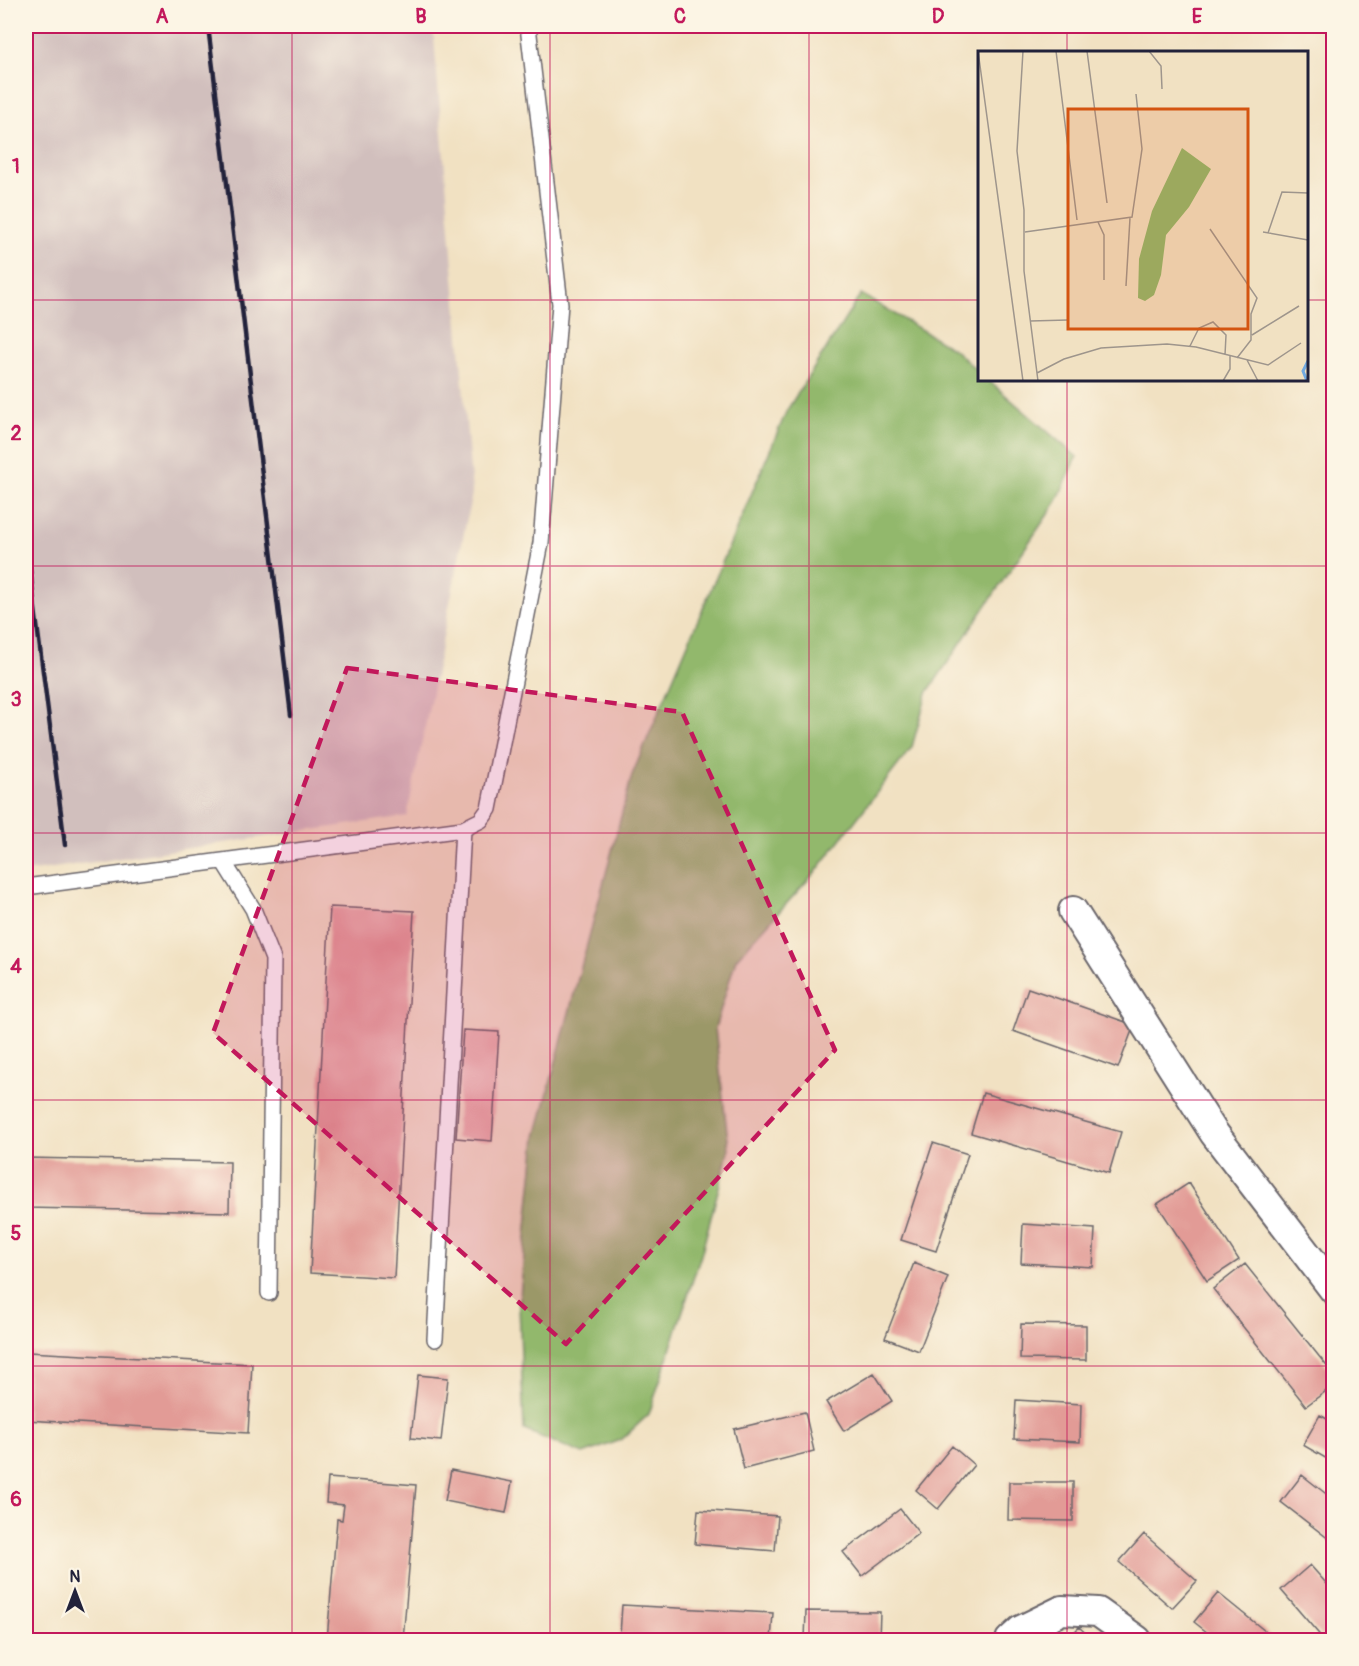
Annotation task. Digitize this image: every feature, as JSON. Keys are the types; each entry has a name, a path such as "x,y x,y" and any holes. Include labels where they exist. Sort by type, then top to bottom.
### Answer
{"street":[{"path":"1073,911 1214,1133 1334,1290"},
{"path":"1010,1641 1021,1630 1062,1610 1098,1612 1137,1641"}],"lane":[{"path":"26,887 463,829 481,820 489,809 541,543 560,304 528,26"},
{"path":"435,1339 463,829"},
{"path":"223,861 253,909 273,958 269,1293"}],"highlighted area":[{"path":"347,668 682,712 835,1050 566,1344 213,1033"}],"shaded area":[{"path":"26,26 433,26 472,493 407,816 26,872"}],"green space":[{"path":"861,294 952,348 978,371 978,381 989,381 1077,457 1057,501 927,693 912,747 818,869 736,959 715,1028 729,1149 701,1255 649,1414 621,1440 583,1454 524,1430 519,1305 536,1137 632,775 787,410"}],"building":[{"path":"330,907 414,911 394,1278 310,1273"},
{"path":"1028,988 1134,1025 1118,1068 1013,1031"},
{"path":"463,1030 499,1032 492,1141 456,1138"},
{"path":"983,1093 1121,1132 1109,1173 971,1133"},
{"path":"933,1143 968,1154 936,1251 901,1240"},
{"path":"26,1158 230,1162 229,1212 26,1208"},
{"path":"1189,1183 1239,1260 1207,1281 1157,1204"},
{"path":"1023,1224 1095,1229 1093,1267 1021,1263"},
{"path":"914,1263 948,1277 919,1351 885,1338"},
{"path":"1245,1264 1334,1375 1334,1385 1306,1406 1213,1289"},
{"path":"1021,1324 1086,1325 1086,1360 1020,1359"},
{"path":"28,1352 252,1364 248,1433 26,1420"},
{"path":"874,1373 892,1401 844,1431 826,1402"},
{"path":"418,1375 448,1378 441,1441 411,1438"},
{"path":"1016,1400 1081,1404 1080,1442 1014,1439"},
{"path":"805,1412 814,1451 744,1469 734,1429"},
{"path":"1320,1415 1334,1423 1334,1463 1303,1445"},
{"path":"952,1446 974,1465 938,1509 916,1490"},
{"path":"451,1470 512,1482 506,1513 445,1501"},
{"path":"1302,1475 1334,1500 1334,1543 1281,1502"},
{"path":"328,1478 416,1485 403,1640 327,1640 337,1519 342,1520 344,1505 326,1503"},
{"path":"1009,1482 1073,1482 1073,1521 1008,1520"},
{"path":"900,1509 919,1533 862,1576 843,1552"},
{"path":"698,1510 778,1516 775,1551 695,1544"},
{"path":"1144,1534 1197,1581 1172,1608 1119,1562"},
{"path":"1310,1565 1334,1592 1334,1638 1330,1640 1324,1640 1281,1590"},
{"path":"1218,1593 1276,1640 1217,1640 1194,1622"},
{"path":"622,1605 773,1613 771,1640 712,1640 620,1635"},
{"path":"806,1611 880,1612 879,1640 805,1640"},
{"path":"1079,1627 1093,1640 1067,1640"}],"railway":[{"path":"208,26 291,715"},
{"path":"26,538 65,845"}]}
